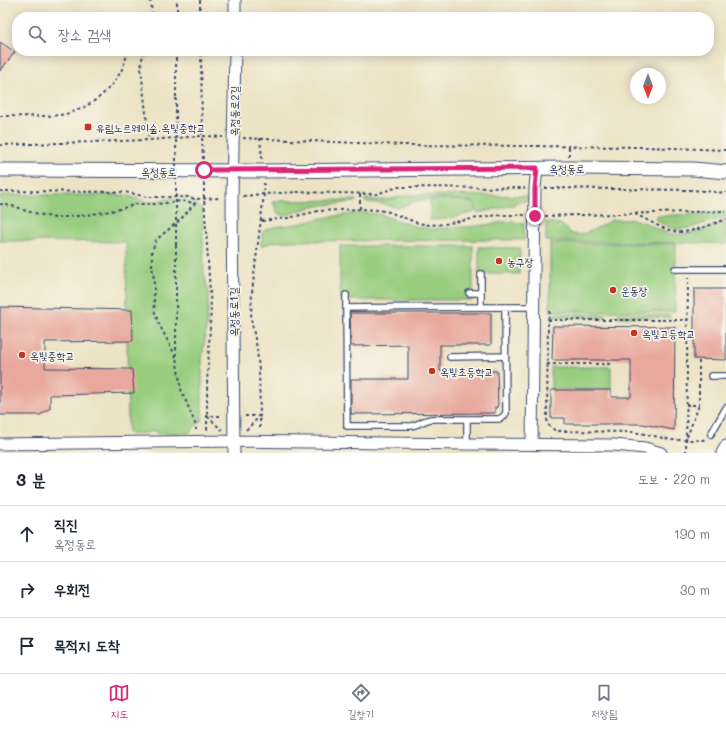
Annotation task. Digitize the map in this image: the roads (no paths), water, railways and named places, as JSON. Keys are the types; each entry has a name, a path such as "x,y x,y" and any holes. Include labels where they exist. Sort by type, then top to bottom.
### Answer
{"street":[{"path":"235,0 235,12"},
{"name":"옥정동로2길","path":"232,171 235,56"},
{"path":"532,444 535,188 537,168"},
{"name":"옥정동로","path":"0,170 232,171 537,168 693,169 726,172"},
{"name":"옥정동로1길","path":"232,171 234,453"},
{"path":"0,444 39,448 234,441 614,444 645,448 661,453"},
{"path":"722,453 726,446"}],"lane":[{"path":"675,269 726,269"},
{"path":"481,274 481,307"},
{"path":"470,293 481,293"},
{"path":"346,295 346,426 411,426 426,420 499,419 503,417 505,415 505,307"},
{"path":"346,308 534,307"},
{"path":"450,357 505,356"},
{"path":"711,376 726,376"},
{"path":"710,434 726,408"},
{"path":"467,444 468,419"}],"place":[{"name":"유림노르웨이숲.옥빛중학교","path":"88,127"},
{"name":"농구장","path":"499,261"},
{"name":"운동장","path":"613,290"},
{"name":"옥빛고등학교","path":"634,333"},
{"name":"옥빛중학교","path":"22,355"},
{"name":"옥빛초등학교","path":"432,371"}]}
